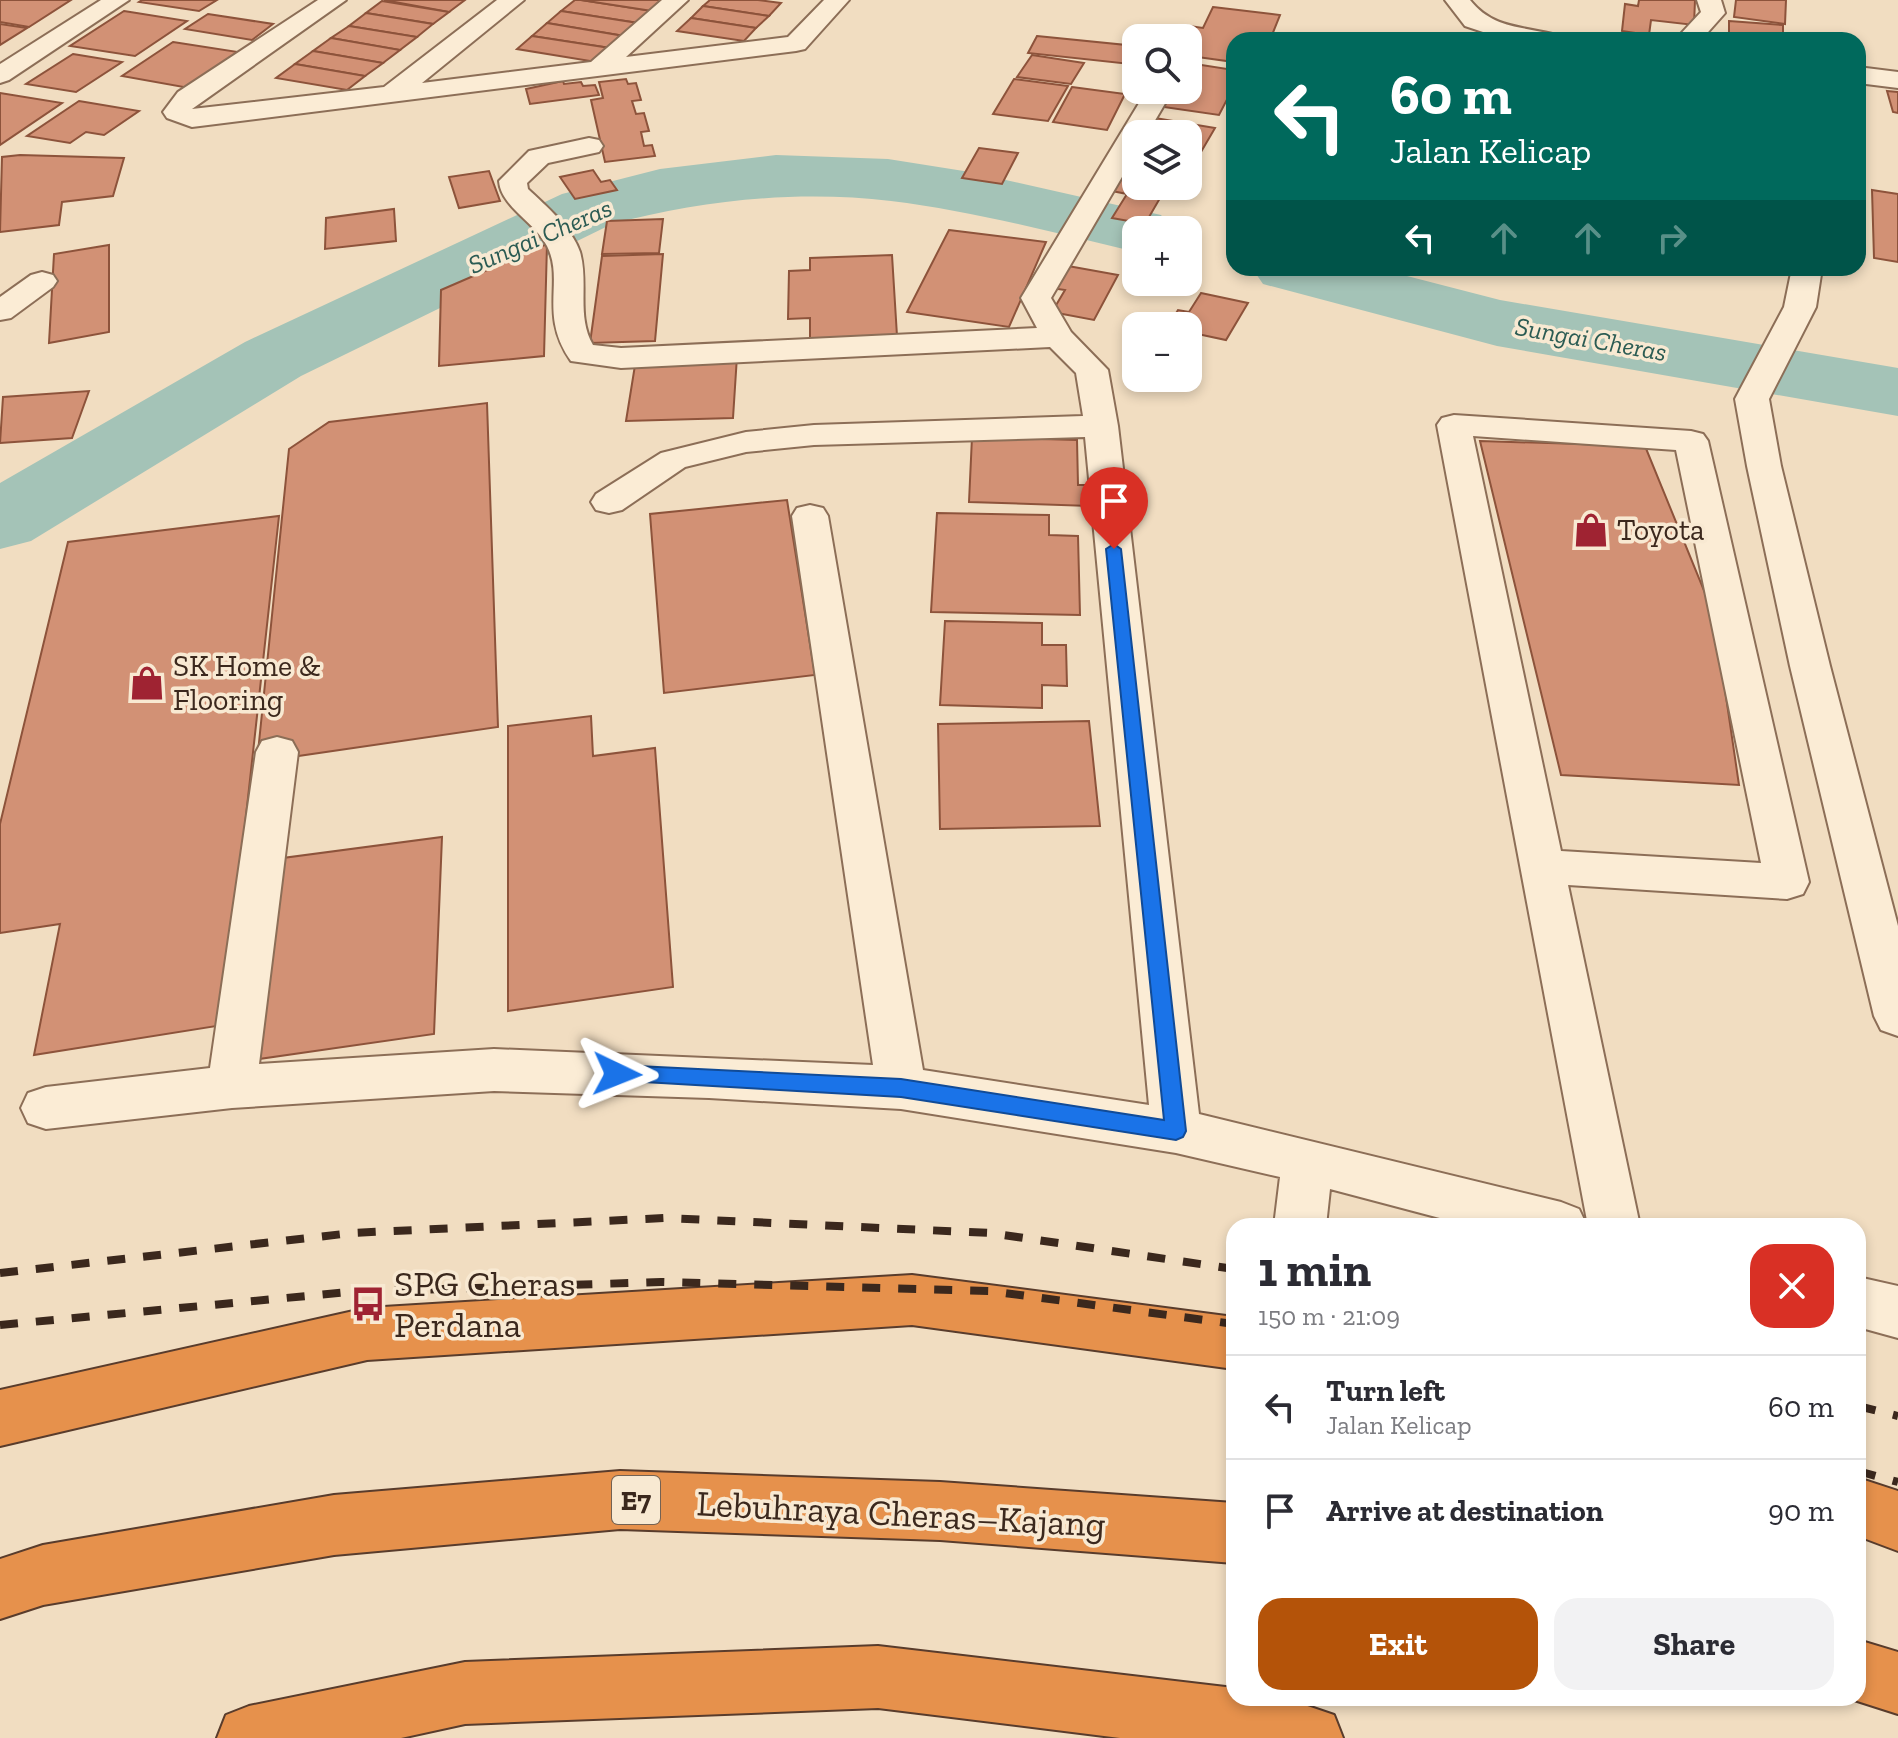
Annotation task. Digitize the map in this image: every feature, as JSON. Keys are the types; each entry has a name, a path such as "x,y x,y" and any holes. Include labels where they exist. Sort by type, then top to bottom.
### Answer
{"highway":[{"path":"0,1418 367,1334 912,1300 1226,1342"},
{"name":"Lebuhraya Cheras–Kajang","path":"21,1582 334,1525 620,1500 940,1511 1226,1532"},
{"path":"1866,1510 1898,1521"},
{"path":"1866,1673 1898,1683"},
{"path":"249,1738 465,1693 878,1677 1265,1724 1311,1738"}],"street":[{"path":"0,75 117,0"},
{"path":"334,0 187,98 176,112 192,119 796,44 837,0"},
{"path":"393,93 512,0"},
{"path":"599,68 676,0"},
{"path":"1457,0 1474,21 1508,32"},
{"path":"1695,32 1713,13 1709,0"},
{"path":"1866,76 1898,80"},
{"path":"1152,104 1036,298 1058,337 1092,370 1101,426 1176,1131"},
{"path":"589,146 539,157 513,181 514,191 538,215 564,251 570,338 582,354 621,358 1058,337"},
{"path":"1806,276 1800,307 1752,399 1764,466 1810,666 1898,1016"},
{"path":"0,311 42,281"},
{"path":"1542,867 1787,882 1691,441 1454,425 1542,867 1612,1218"},
{"path":"609,502 673,460 746,442 814,435 1101,426"},
{"path":"810,516 901,1088"},
{"path":"232,1087 277,752"},
{"path":"46,1108 232,1087 494,1070 709,1077 901,1088 1176,1131 1530,1218"},
{"path":"1301,1218 1308,1161"},
{"path":"1866,1304 1898,1312"}],"building":[{"path":"0,0 71,0 29,27 0,22"},
{"path":"217,0 199,11 139,2"},
{"path":"384,0 465,0 449,12"},
{"path":"575,0 652,11 638,23 561,11"},
{"path":"581,0 663,0 652,11"},
{"path":"710,0 781,3 769,16 703,6"},
{"path":"1639,0 1695,0 1694,25 1651,20 1649,32 1622,31 1625,4 1638,6"},
{"path":"1736,0 1786,0 1785,24 1734,17"},
{"path":"382,1 449,12 433,24 366,13"},
{"path":"703,6 769,16 756,28 691,18"},
{"path":"1213,7 1280,15 1273,32 1226,32 1226,61 1202,58 1202,28"},
{"path":"124,11 187,21 135,56 70,46"},
{"path":"561,11 638,23 624,36 547,23"},
{"path":"366,13 433,24 417,37 349,26"},
{"path":"208,14 273,24 252,40 185,29"},
{"path":"691,18 756,28 744,41 677,31"},
{"path":"1729,21 1783,25 1783,32 1729,32"},
{"path":"547,23 624,36 610,48 532,36"},
{"path":"0,24 27,28 0,45"},
{"path":"349,26 417,37 400,50 331,38"},
{"path":"532,36 610,48 596,62 517,49"},
{"path":"1037,36 1122,45 1122,63 1028,53"},
{"path":"331,38 400,50 383,63 313,51"},
{"path":"173,42 238,52 189,88 122,76"},
{"path":"313,51 383,63 365,76 295,64"},
{"path":"73,54 122,62 76,92 26,84"},
{"path":"1032,55 1084,63 1071,84 1017,77"},
{"path":"295,64 365,76 347,90 276,78"},
{"path":"1202,65 1226,69 1226,101 1219,115 1157,106 1202,104"},
{"path":"626,79 628,84 636,83 641,100 632,101 636,114 644,113 649,131 641,132 644,146 652,145 655,156 605,162 591,100 603,98 599,82"},
{"path":"1014,79 1068,86 1048,121 993,114"},
{"path":"563,81 564,84 581,82 583,86 595,85 599,95 530,104 526,89"},
{"path":"1072,87 1122,94 1122,100 1107,130 1053,122"},
{"path":"1887,91 1898,92 1898,113 1893,112"},
{"path":"0,93 62,103 0,145"},
{"path":"79,101 139,111 104,135 86,132 70,143 27,136"},
{"path":"1202,126 1215,128 1202,150"},
{"path":"979,148 1018,153 1002,184 962,178"},
{"path":"2,157 124,158 113,196 62,202 59,225 0,232"},
{"path":"1122,167 1122,193 1102,189"},
{"path":"593,170 601,182 610,180 617,190 575,199 560,177"},
{"path":"489,171 500,201 459,208 449,177"},
{"path":"1872,190 1898,194 1898,262 1874,258"},
{"path":"1123,200 1159,200 1150,216 1112,218"},
{"path":"394,209 396,241 325,249 326,218"},
{"path":"663,219 659,253 602,254 607,221"},
{"path":"949,230 1046,242 1009,327 907,312"},
{"path":"547,244 544,356 439,366 441,290"},
{"path":"109,245 109,332 49,343 54,254"},
{"path":"663,254 655,341 590,343 602,256"},
{"path":"892,255 897,336 810,339 810,318 788,319 789,271 810,270 810,258"},
{"path":"1057,264 1118,275 1094,320 1052,312 1065,290 1044,287"},
{"path":"1202,293 1248,303 1226,340 1202,335 1202,312 1189,312"},
{"path":"737,356 733,418 626,421 636,359"},
{"path":"89,391 72,438 0,443 3,397"},
{"path":"487,403 498,727 257,762 289,449 329,422"},
{"path":"972,437 1077,440 1078,485 1089,485 1090,506 969,502"},
{"name":"Toyota","path":"1480,441 1645,446 1714,615 1739,785 1561,775"},
{"path":"787,500 815,675 664,693 650,514"},
{"path":"937,513 1049,515 1049,535 1078,536 1080,615 931,612"},
{"name":"SK Home & Flooring","path":"279,516 223,1025 34,1055 60,924 0,933 0,824 68,542"},
{"path":"945,621 1042,623 1042,645 1066,645 1067,686 1042,685 1042,708 940,705"},
{"path":"591,716 593,756 655,748 673,987 508,1011 508,726"},
{"path":"1089,721 1100,826 940,829 938,724"},
{"path":"442,837 434,1034 259,1059 283,858"}],"waterway":[{"name":"Sungai Cheras","path":"0,521 273,359 587,209 660,190 776,176 888,180 970,193 1122,227"},
{"name":"Sungai Cheras","path":"1319,276 1497,323 1898,392"}],"railway":[{"path":"0,1273 352,1233 665,1218 990,1233 1226,1268"},
{"path":"0,1325 349,1292 661,1282 990,1291 1226,1323"},
{"path":"1866,1408 1898,1416"},
{"path":"1866,1473 1898,1482"}],"place":[{"name":"Toyota","path":"1591,530"},
{"name":"SK Home & Flooring","path":"147,683"},
{"name":"SPG Cheras Perdana","path":"368,1304"}],"route":[{"path":"617,1074 901,1088 1176,1131 1114,549"}]}
